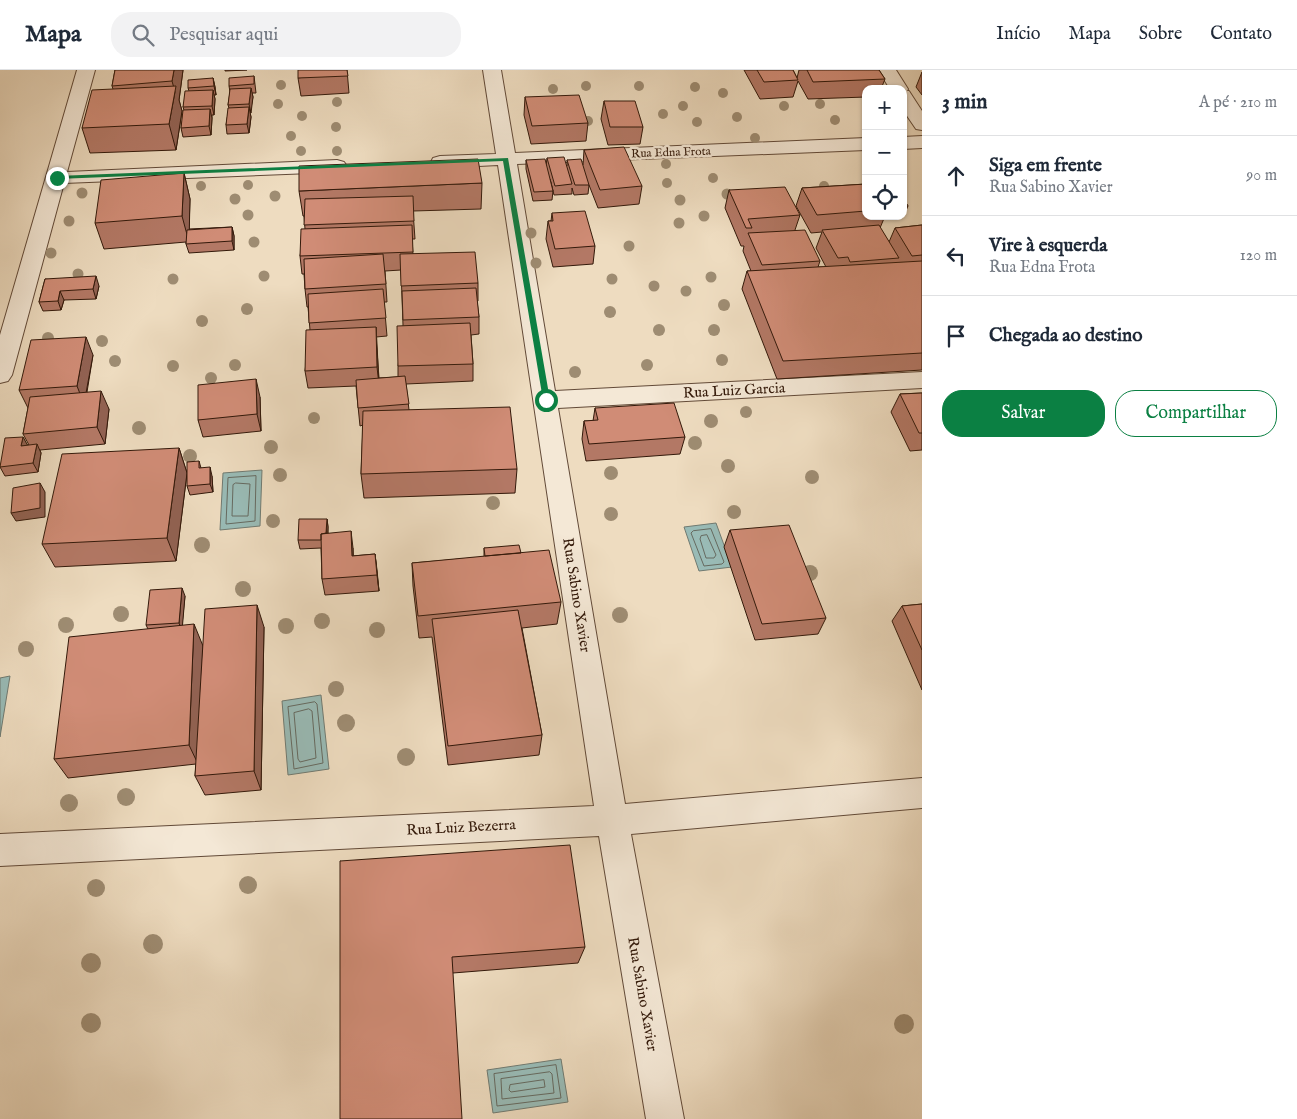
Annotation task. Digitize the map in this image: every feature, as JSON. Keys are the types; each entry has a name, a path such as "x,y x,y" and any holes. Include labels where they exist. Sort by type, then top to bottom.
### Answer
{"street":[{"path":"0,375 86,70"},
{"name":"Rua Sabino Xavier","path":"492,70 612,820 665,1119"},
{"path":"887,70 896,85"},
{"path":"907,101 922,125"},
{"path":"907,143 922,142"},
{"name":"Rua Edna Frota","path":"426,162 862,144"},
{"path":"57,178 356,165"},
{"name":"Rua Luiz Garcia","path":"546,400 922,380"},
{"name":"Rua Luiz Bezerra","path":"0,850 612,820 922,792"}],"water":[{"path":"262,470 260,526 220,530 223,473"},
{"path":"716,523 732,567 699,571 684,527"},
{"path":"10,676 0,737 0,678"},
{"path":"321,695 329,769 288,775 282,701"},
{"path":"561,1059 568,1102 493,1113 487,1070"}],"building":[{"path":"115,70 174,70 172,81 112,86"},
{"path":"298,70 347,70 348,76 298,78"},
{"path":"757,70 793,70 798,80 764,82"},
{"path":"807,70 879,70 885,79 813,82"},
{"path":"254,76 254,84 229,86 229,78"},
{"path":"213,78 214,86 188,88 188,80"},
{"path":"176,86 169,124 82,128 92,90"},
{"path":"251,88 249,104 228,105 230,89"},
{"path":"213,90 212,106 183,107 185,91"},
{"path":"579,95 588,123 532,126 525,97"},
{"path":"604,101 635,101 643,127 610,127"},
{"path":"249,107 247,124 226,125 228,108"},
{"path":"210,109 209,126 181,128 183,110"},
{"path":"624,147 642,186 600,190 584,150"},
{"path":"564,157 572,184 555,186 547,158"},
{"path":"478,159 482,183 299,191 299,166"},
{"path":"545,159 553,191 534,192 526,160"},
{"path":"581,159 589,185 575,185 567,160"},
{"path":"184,173 182,216 95,223 101,180"},
{"path":"862,184 862,211 817,215 802,188"},
{"path":"785,187 800,215 748,219 752,228 746,228 729,190"},
{"path":"413,196 414,221 304,225 305,199"},
{"path":"585,211 595,246 555,249 548,221 553,221 552,213"},
{"path":"412,225 413,252 300,256 301,229"},
{"path":"879,225 899,258 850,262 848,257 838,258 822,230"},
{"path":"922,225 922,255 912,256 895,228"},
{"path":"232,227 232,241 186,244 187,230"},
{"path":"805,230 820,261 762,265 748,233"},
{"path":"475,252 478,283 401,286 400,254"},
{"path":"383,254 386,284 305,289 304,259"},
{"path":"922,261 922,353 783,361 747,271"},
{"path":"96,276 93,289 60,291 58,301 39,302 45,279"},
{"path":"476,288 479,317 403,320 402,291"},
{"path":"383,289 386,318 309,323 308,294"},
{"path":"470,323 473,364 398,366 397,326"},
{"path":"376,327 377,367 305,371 306,330"},
{"path":"86,337 77,386 19,390 31,340"},
{"path":"405,376 409,404 358,408 356,380"},
{"path":"256,379 257,414 198,420 198,385"},
{"path":"101,391 97,427 23,434 30,397"},
{"path":"922,393 922,433 919,433 900,394"},
{"path":"674,403 685,437 589,444 584,421 598,420 595,408"},
{"path":"510,407 517,469 361,474 363,411"},
{"path":"23,437 21,446 37,444 33,463 0,467 5,438"},
{"path":"179,448 167,538 42,544 62,454"},
{"path":"199,461 199,468 210,467 210,484 187,486 187,462"},
{"path":"40,483 40,508 11,513 13,488"},
{"path":"299,519 327,519 326,533 321,534 321,540 298,540"},
{"path":"789,525 826,618 762,624 730,530"},
{"path":"351,531 352,556 375,554 377,575 322,579 321,534"},
{"path":"519,545 521,553 485,556 484,548"},
{"path":"549,550 561,602 418,616 412,563"},
{"path":"182,588 179,623 146,625 150,590"},
{"path":"922,604 922,650 902,606"},
{"path":"257,605 254,771 195,776 205,609"},
{"path":"518,610 542,735 448,746 432,619"},
{"path":"194,624 189,745 54,759 69,637"},
{"path":"570,845 585,947 452,957 462,1119 340,1119 340,861"}],"route":[{"path":"57,178 506,159 546,400"}]}
